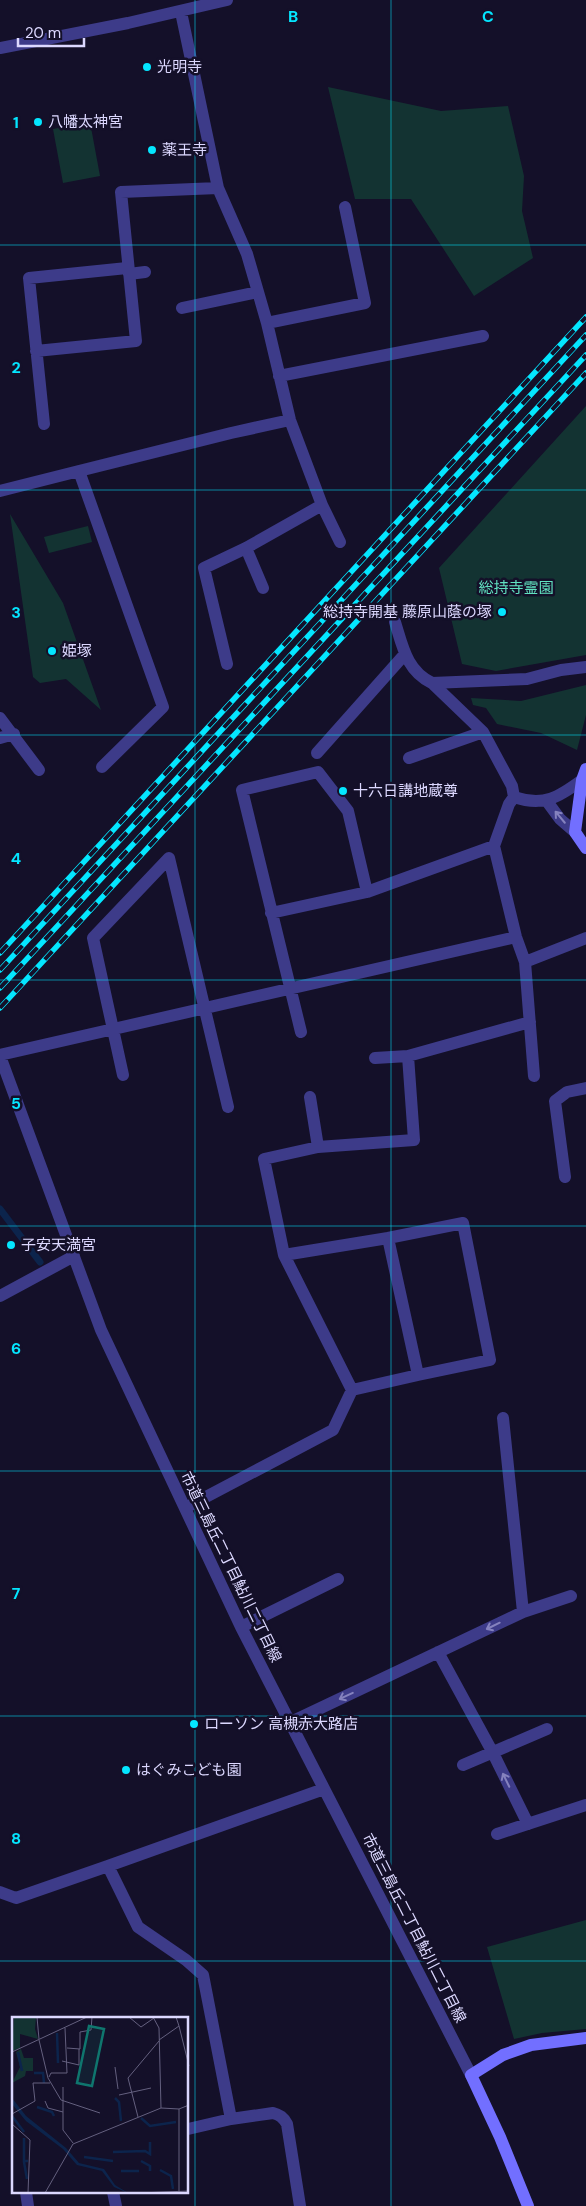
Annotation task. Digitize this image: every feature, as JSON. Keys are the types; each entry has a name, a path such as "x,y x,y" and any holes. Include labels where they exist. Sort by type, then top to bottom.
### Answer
{"street":[{"path":"0,48 181,12 226,0"},
{"path":"181,12 218,188 247,254 267,323 290,420 322,505 340,542"},
{"path":"36,351 136,341 121,192 218,188"},
{"path":"267,323 365,303 345,207"},
{"path":"44,424 29,278 128,271 145,272"},
{"path":"182,308 258,292"},
{"path":"279,376 483,336"},
{"path":"0,490 290,420"},
{"path":"79,471 163,706 102,767"},
{"path":"227,664 204,568 246,548 322,505"},
{"path":"246,548 263,588"},
{"path":"395,622 411,667 422,678 432,683 483,732 512,786 514,797 509,804 494,846 516,937 525,962 534,1076"},
{"path":"317,752 405,654"},
{"path":"432,683 527,679 561,670 586,667"},
{"path":"0,718 14,734 39,770"},
{"path":"409,758 483,732"},
{"path":"0,738 14,734"},
{"path":"301,1032 242,790 318,772 348,811 367,892"},
{"path":"514,797 529,801 546,800 563,794 584,774"},
{"path":"575,832 584,774"},
{"path":"546,800 560,819 575,832 586,848"},
{"path":"271,913 367,892 494,846"},
{"path":"123,1075 94,938 169,858 228,1107"},
{"path":"0,1055 516,937"},
{"path":"525,962 586,938"},
{"path":"375,1058 408,1056 530,1022"},
{"name":"市道三島丘二丁目鮎川二丁目線","path":"0,1055 101,1330 241,1627 471,2075"},
{"path":"352,1390 284,1254 264,1159 318,1147 414,1140 408,1056"},
{"path":"565,1177 555,1101 567,1092 586,1088"},
{"path":"310,1097 318,1147"},
{"path":"284,1254 388,1238 463,1223 490,1360 352,1390"},
{"path":"388,1238 418,1375"},
{"path":"0,1296 74,1256"},
{"path":"185,1508 333,1430 352,1390"},
{"path":"504,1418 523,1612"},
{"path":"241,1627 338,1578"},
{"path":"290,1723 523,1612 571,1596"},
{"path":"438,1652 493,1752 528,1824"},
{"path":"463,1764 547,1729"},
{"path":"0,1892 16,1898 324,1789"},
{"path":"497,1834 586,1805"},
{"path":"108,1866 138,1928 186,1960 203,1975 231,2119"},
{"path":"528,2206 500,2136 471,2075 503,2055 531,2044 586,2038"},
{"path":"189,2129 231,2119 273,2113 284,2118 287,2124 300,2206"}],"green space":[{"path":"328,87 441,111 508,106 524,176 522,211 533,258 474,296 411,199 355,199"},
{"path":"90,122 100,176 63,183 53,129"},
{"name":"総持寺霊園","path":"586,406 586,655 496,671 462,664 439,568"},
{"path":"10,514 63,603 101,710 66,679 40,683 33,677"},
{"path":"88,526 92,542 49,553 44,537"},
{"path":"586,685 586,715 577,750 541,733 497,724 486,708 473,705 471,698 521,701"},
{"path":"586,1920 586,2029 542,2033 514,2039 487,1947"}],"waterway":[{"path":"0,1209 40,1262"}],"railway":[{"path":"0,953 586,317"},
{"path":"0,970 586,335"},
{"path":"0,988 586,355"},
{"path":"0,1008 586,373"}],"place":[{"name":"光明寺","path":"147,67"},
{"name":"八幡太神宮","path":"38,122"},
{"name":"薬王寺","path":"152,150"},
{"name":"総持寺開基 藤原山蔭の塚","path":"502,612"},
{"name":"姫塚","path":"52,651"},
{"name":"十六日講地蔵尊","path":"343,791"},
{"name":"子安天満宮","path":"11,1245"},
{"name":"ローソン 高槻赤大路店","path":"194,1724"},
{"name":"はぐみこども園","path":"126,1770"}]}
